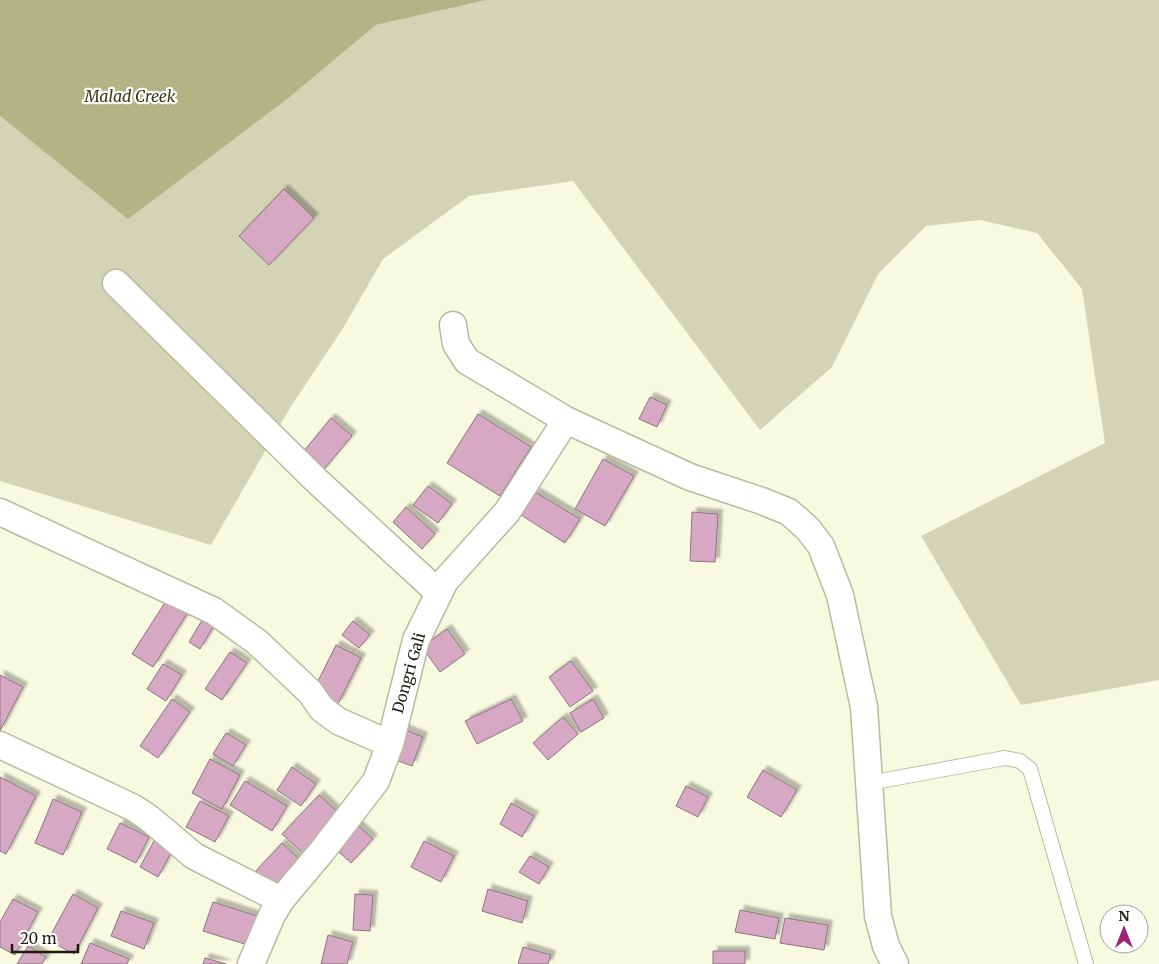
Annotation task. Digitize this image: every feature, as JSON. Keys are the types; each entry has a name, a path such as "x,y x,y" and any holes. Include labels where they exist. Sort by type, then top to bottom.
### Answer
{"street":[{"path":"116,283 318,482 439,594"},
{"path":"453,325 456,344 467,361 566,420 690,477 789,512 808,529 821,546 840,595 864,707 878,916 886,946 895,964"},
{"name":"Dongri Gali","path":"251,964 272,915 281,900 323,850 376,781 390,744 416,640 445,581 506,512 566,420"},
{"path":"0,512 214,612 233,623 257,642 310,692 322,709 338,721 390,744"},
{"path":"0,745 134,808 149,818 194,856 281,900"}],"lane":[{"path":"869,783 1005,758 1020,761 1030,769 1086,964"}],"shaded area":[{"path":"487,0 1159,0 1159,680 1021,705 921,536 1105,443 1082,289 1037,233 980,220 926,226 878,274 832,367 760,430 573,181 469,196 383,259 342,330 290,408 211,545 0,481 0,116 128,218 290,97 376,25"}],"water":[{"name":"Malad Creek","path":"0,0 487,0 376,25 290,97 128,219 0,116"}],"building":[{"path":"284,189 314,218 269,265 239,236"},
{"path":"650,397 667,405 657,427 639,419"},
{"path":"478,414 531,447 500,496 447,463"},
{"path":"331,418 352,436 320,474 299,457"},
{"path":"603,459 634,476 605,526 575,509"},
{"path":"428,486 452,504 438,523 413,505"},
{"path":"535,492 580,519 565,543 521,515"},
{"path":"406,507 435,534 422,549 393,522"},
{"path":"692,512 718,514 715,562 690,561"},
{"path":"166,601 187,614 153,667 132,654"},
{"path":"207,612 218,619 200,649 189,642"},
{"path":"353,621 370,635 359,648 342,635"},
{"path":"447,629 465,654 440,672 422,647"},
{"path":"336,645 361,658 338,704 313,691"},
{"path":"230,652 247,663 222,700 205,689"},
{"path":"571,661 593,691 570,707 549,677"},
{"path":"163,664 182,675 166,701 147,689"},
{"path":"0,675 23,687 0,731"},
{"path":"172,699 190,712 158,758 140,746"},
{"path":"511,699 523,721 477,744 465,721"},
{"path":"593,699 604,718 581,732 570,713"},
{"path":"563,717 578,734 548,760 533,743"},
{"path":"401,728 423,737 412,766 390,758"},
{"path":"226,733 246,745 233,766 213,754"},
{"path":"210,759 240,775 222,809 192,793"},
{"path":"292,767 316,784 301,806 277,790"},
{"path":"763,770 797,790 781,817 747,797"},
{"path":"0,777 36,796 6,854 0,851"},
{"path":"245,781 287,806 272,831 230,805"},
{"path":"686,786 708,797 698,817 676,806"},
{"path":"319,795 342,816 305,855 282,834"},
{"path":"53,799 82,812 63,855 35,843"},
{"path":"200,801 229,816 215,842 186,827"},
{"path":"511,803 534,816 522,837 500,824"},
{"path":"352,820 373,839 351,863 330,844"},
{"path":"120,823 149,837 136,863 107,849"},
{"path":"155,839 173,849 158,877 140,867"},
{"path":"424,841 454,856 441,882 411,867"},
{"path":"282,843 305,865 278,894 255,872"},
{"path":"530,856 549,867 539,884 519,872"},
{"path":"488,889 528,901 522,923 482,911"},
{"path":"73,894 98,908 74,954 48,940"},
{"path":"355,894 373,895 370,931 353,930"},
{"path":"13,899 38,912 15,955 0,947 0,922"},
{"path":"213,902 260,917 251,946 203,931"},
{"path":"740,910 779,918 775,939 735,932"},
{"path":"121,911 154,923 144,949 111,936"},
{"path":"785,918 828,925 824,950 780,943"},
{"path":"328,935 353,942 347,964 321,964"},
{"path":"90,943 129,959 127,964 81,964"},
{"path":"28,946 46,957 42,964 17,964"},
{"path":"523,947 551,955 548,964 518,964"},
{"path":"713,951 745,951 745,964 713,964"},
{"path":"205,958 226,964 203,964"}]}
